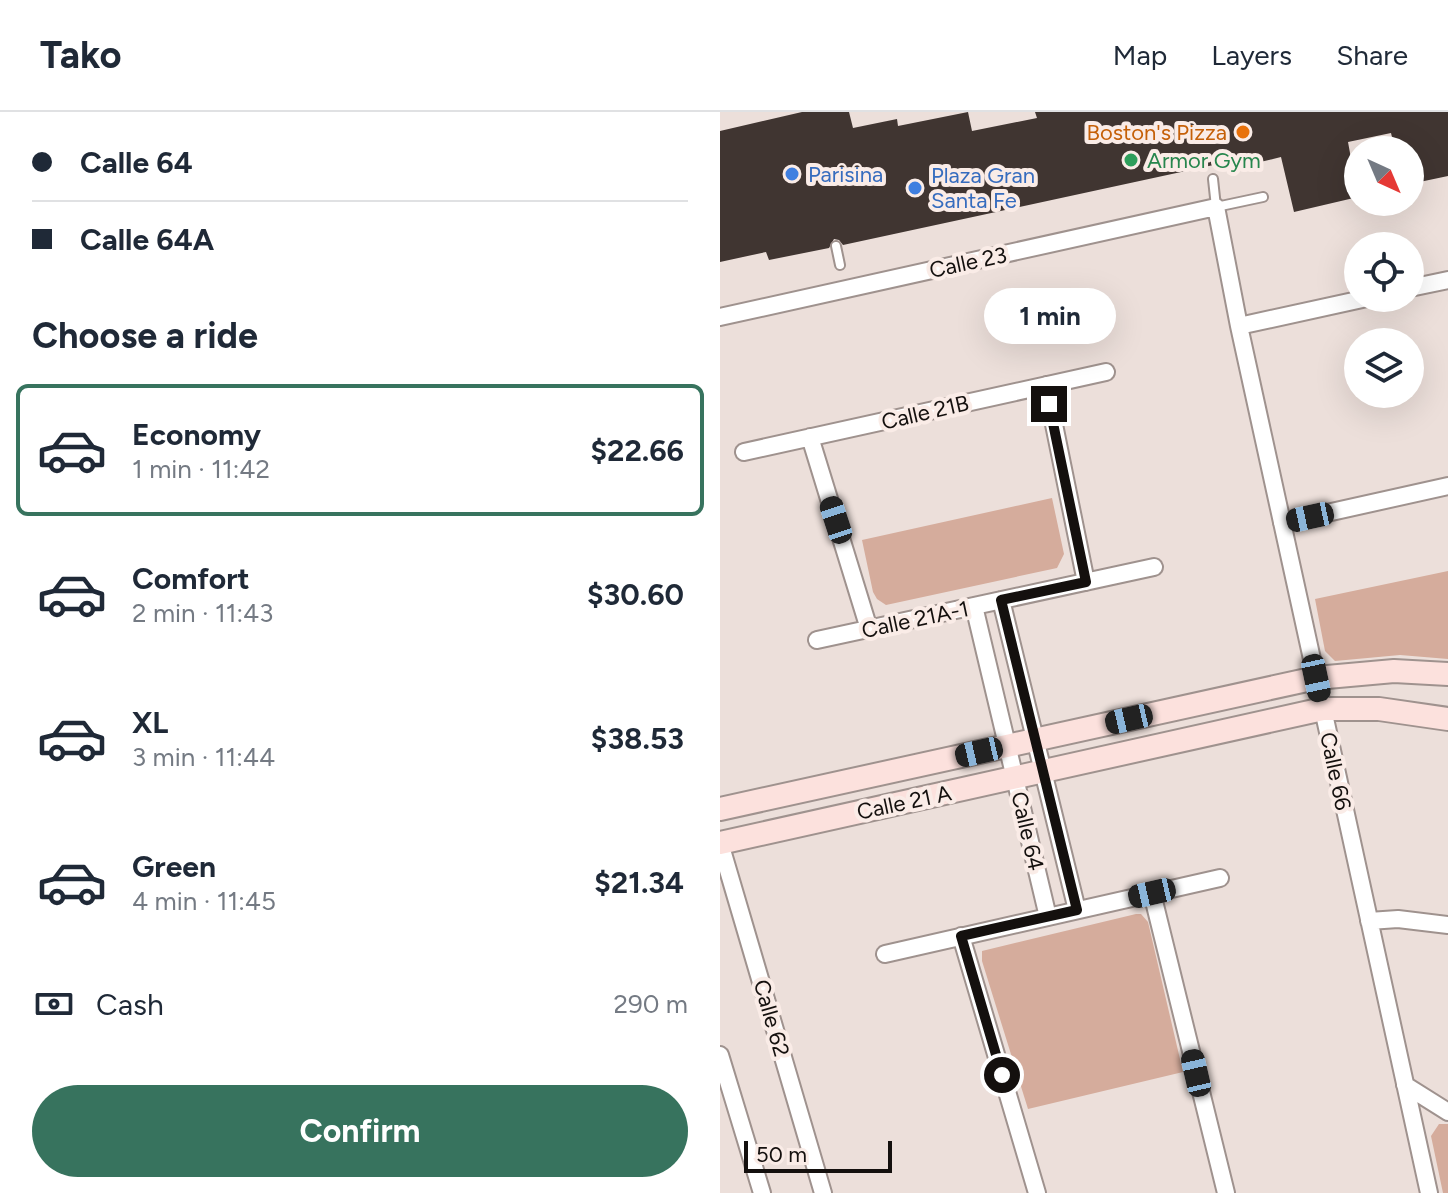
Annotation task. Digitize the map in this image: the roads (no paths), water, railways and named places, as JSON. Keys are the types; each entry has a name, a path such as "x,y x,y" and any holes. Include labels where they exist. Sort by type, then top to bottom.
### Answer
{"main road":[{"name":"Calle 21 A","path":"720,809 1316,678 1394,671 1448,674"},
{"name":"Calle 21 A","path":"720,843 1323,709 1379,709 1448,719"}],"street":[{"name":"Calle 23","path":"720,317 1216,207"},
{"name":"Calle 66","path":"1216,207 1239,326 1429,1193"},
{"path":"1424,285 1448,280"},
{"path":"1239,326 1344,303"},
{"name":"Calle 21B","path":"744,452 1106,372"},
{"path":"1046,385 1086,582"},
{"path":"810,437 869,629"},
{"path":"1282,523 1448,486"},
{"name":"Calle 21A-1","path":"817,640 1154,567"},
{"name":"Calle 64","path":"1001,600 1077,910"},
{"name":"Calle 64","path":"974,606 1048,917"},
{"name":"Calle 62","path":"720,843 823,1193"},
{"path":"885,954 1220,878"},
{"path":"1152,893 1226,1193"},
{"path":"1369,921 1398,919 1448,925"},
{"path":"961,936 1037,1193"},
{"path":"720,1055 762,1193"},
{"path":"1405,1085 1448,1112"}],"lane":[{"path":"1213,179 1216,207 1263,197"},
{"path":"836,246 840,265"}],"place":[{"name":"Boston's Pizza","path":"1243,132"},
{"name":"Armor Gym","path":"1131,160"},
{"name":"Parisina","path":"792,174"},
{"name":"Plaza Gran Santa Fe","path":"915,188"}]}
